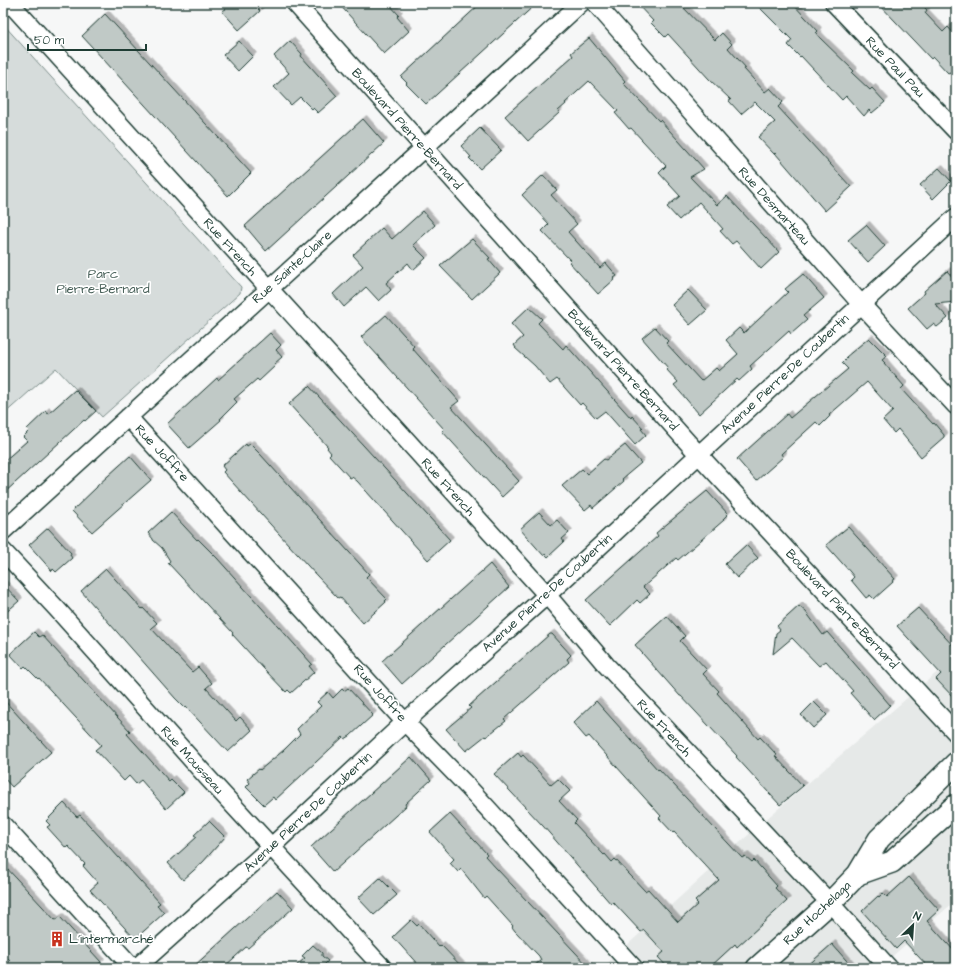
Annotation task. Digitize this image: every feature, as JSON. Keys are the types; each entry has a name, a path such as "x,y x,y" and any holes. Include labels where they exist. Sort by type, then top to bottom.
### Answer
{"main road":[{"name":"Rue Hochelaga","path":"757,968 830,903 858,874 879,839 956,763"},
{"name":"Rue Hochelaga","path":"858,874 892,862 956,805"}],"street":[{"name":"Rue French","path":"10,3 547,595 611,671 830,903 889,968"},
{"name":"Boulevard Pierre-Bernard","path":"295,3 698,454 956,733"},
{"name":"Rue Sainte-Claire","path":"3,531 581,3"},
{"name":"Rue Desmarteau","path":"595,3 861,304 956,406"},
{"name":"Rue Paul Pau","path":"834,3 956,131"},
{"name":"Avenue Pierre-De Coubertin","path":"136,968 271,847 405,722 547,595 956,217"},
{"name":"Rue Joffre","path":"128,416 405,722 469,788 634,968"},
{"name":"Rue Mousseau","path":"3,551 271,847 384,968"},
{"path":"3,825 133,968"}],"shaded area":[{"path":"956,656 956,900 879,968 602,968 757,827"}],"green space":[{"name":"Parc Pierre-Bernard","path":"3,24 241,287 240,293 102,417 56,368 3,415"}],"building":[{"path":"220,3 252,3 260,11 239,30 222,11 226,9"},
{"path":"338,3 388,3 399,15 397,17 409,31 384,54"},
{"path":"481,3 537,3 426,104 401,77"},
{"path":"636,3 679,3 715,40 722,33 732,44 728,48 746,68 744,69 765,92 770,88 783,102 778,107 851,187 825,211 775,153 774,154 758,137 775,122 755,102 741,114 729,101 731,100 709,79 668,34 665,37 651,23 653,21"},
{"path":"755,3 792,3 818,31 816,33 820,38 854,71 852,73 870,90 872,88 885,102 872,113 869,110 864,116 846,96 842,100 801,56 800,57 788,45 792,40"},
{"path":"878,3 920,3 927,10 925,13 943,32 948,27 956,36 956,78 950,72 948,73 933,57 931,59"},
{"path":"105,14 251,173 228,196 82,36"},
{"path":"589,38 625,81 623,83 659,121 660,120 704,169 690,177 717,205 727,196 779,252 761,269 736,241 732,244 720,231 723,229 699,202 679,220 667,207 680,196 659,173 666,166 631,128 629,129 615,113 618,111 589,81 565,103 566,104 558,111 559,113 528,141 505,116 573,56 571,53"},
{"path":"239,41 253,56 238,71 223,55"},
{"path":"290,41 302,54 301,56 337,96 318,113 300,97 291,105 274,87 289,73 274,56"},
{"path":"363,119 384,143 266,251 245,226"},
{"path":"480,128 501,150 480,169 469,158 471,157 461,146"},
{"path":"939,168 951,181 933,199 920,185"},
{"path":"543,175 557,190 551,195 577,224 568,232 600,268 606,263 617,276 598,294 569,262 571,261 542,231 549,224 522,195"},
{"path":"423,211 435,225 413,245 426,258 413,270 408,263 386,283 391,290 379,301 366,287 344,307 333,294 363,266 353,255 382,228 392,239"},
{"path":"866,225 885,246 868,262 848,240"},
{"path":"472,239 490,258 488,259 500,273 472,299 440,266"},
{"path":"947,271 956,281 956,302 935,304 948,318 937,327 933,324 927,329 908,308 925,293 924,291"},
{"path":"803,274 824,298 803,316 807,320 791,334 789,331 750,366 752,369 739,381 737,379 699,414 674,385 678,382 666,369 668,368 642,338 655,327 668,341 666,343 701,381 716,368 719,371 738,354 726,340 739,328 744,333 788,292 785,289"},
{"path":"688,290 707,310 690,325 672,305"},
{"path":"529,307 542,319 538,323 563,349 566,345 631,418 632,416 643,428 641,429 646,435 635,445 605,411 596,418 582,403 580,405 557,379 550,384 535,366 515,348 514,345 523,337 511,324"},
{"path":"386,315 414,346 412,348 459,401 451,407 519,481 502,497 442,431 444,429 361,337"},
{"path":"270,333 281,345 276,350 282,357 274,364 276,365 259,381 257,379 234,399 237,402 220,419 221,420 189,448 167,424 217,378 218,380"},
{"path":"869,338 887,356 882,360 904,386 901,389 933,424 934,423 944,437 921,457 898,429 894,433 883,420 893,411 867,382 829,415 830,416 820,426 816,422 781,454 783,457 756,481 737,459 787,414 790,418 848,369 842,363 847,358 846,357"},
{"path":"309,386 450,540 428,560 357,481 352,477 350,478 329,455 331,453 327,448 328,447 289,404"},
{"path":"75,390 96,411 85,421 84,420 3,494 3,462 27,441 23,437 29,431 27,429 46,411 48,414"},
{"path":"246,444 247,446 250,444 260,454 369,574 366,577 387,599 385,601 386,602 363,623 340,597 338,598 317,576 223,472 225,470 222,466"},
{"path":"625,445 641,463 622,479 624,481 593,508 591,505 585,510 562,486 582,469 587,474 604,459 606,460"},
{"path":"130,456 151,480 92,532 72,511"},
{"path":"707,491 728,514 723,519 724,520 678,560 676,558 643,587 650,594 640,603 637,600 610,626 586,600 658,536 656,533"},
{"path":"171,512 197,540 198,539 217,558 312,664 309,666 314,672 291,693 288,690 286,692 264,669 168,563 170,561 162,548 148,533"},
{"path":"539,512 551,525 557,520 569,533 562,539 564,542 548,557 545,554 544,556 520,529"},
{"path":"848,527 895,579 874,599 870,595 866,598 851,580 854,577 826,545"},
{"path":"48,528 71,553 70,555 72,558 56,572 53,569 52,571 29,545"},
{"path":"746,545 758,558 737,578 725,564"},
{"path":"490,564 509,587 402,684 382,661"},
{"path":"106,569 142,609 143,608 157,623 151,628 192,672 198,667 212,683 206,688 236,721 240,717 252,730 228,752 186,707 185,708 175,698 81,591"},
{"path":"3,584 19,601 3,615"},
{"path":"799,606 806,612 823,635 827,632 890,705 874,720 850,693 853,691 826,661 819,666 792,638 773,654 776,633 780,630 777,626"},
{"path":"918,608 956,649 956,700 936,679 941,674 897,626"},
{"path":"667,616 685,636 680,641 707,670 703,674 719,691 717,693 758,739 760,737 777,755 775,756 803,786 780,805 635,645"},
{"path":"34,632 39,637 42,635 130,731 127,734 169,781 171,779 184,792 166,809 141,780 136,784 129,776 124,781 95,750 101,745 39,678 38,679 25,666 23,668 10,654"},
{"path":"550,634 552,634 571,655 567,659 569,662 504,719 506,721 466,751 446,729 471,708 469,706"},
{"path":"348,688 373,715 350,736 345,739 343,737 275,800 273,797 264,805 246,787 250,783 247,779 284,750 300,734 297,729 321,706 317,702 328,692 333,698 342,689 344,691"},
{"path":"3,699 51,752 12,787 3,777"},
{"path":"596,701 658,770 659,769 742,858 745,856 752,862 754,860 777,886 775,888 787,901 737,947 735,944 709,968 668,968 658,957 664,952 644,930 641,932 613,902 611,904 543,826 494,774 518,753 521,757 523,755 551,785 558,779 570,791 559,801 577,820 574,823 604,855 605,854 612,862 615,859 645,891 648,889 678,922 698,904 695,901 719,880 659,818 661,816 589,736 586,738 573,723"},
{"path":"814,702 827,715 813,728 801,715"},
{"path":"411,757 431,780 405,804 406,806 333,872 311,847"},
{"path":"64,803 77,817 80,815 160,903 157,905 164,913 135,939 90,890 98,883 83,866 85,864 68,846 66,848 47,827 50,825 46,821"},
{"path":"450,814 487,854 485,856 590,968 532,968 541,960 539,956 515,931 512,927 513,926 486,896 484,898 461,869 458,872 450,863 454,859 430,832"},
{"path":"209,821 225,837 203,862 183,880 168,863 197,837 194,835"},
{"path":"3,864 55,920 60,917 101,962 94,968 3,968 10,961 3,954"},
{"path":"909,877 939,910 927,921 956,953 956,968 929,968 904,941 896,949 862,911 883,893 887,897"},
{"path":"380,878 397,895 374,915 358,898"},
{"path":"277,891 293,908 223,968 192,968"},
{"path":"411,920 417,926 419,924 439,947 441,945 463,968 421,968 393,937"},
{"path":"832,944 853,968 805,968"},
{"path":"313,945 328,961 321,968 294,968 305,958 302,956"}],"place":[{"name":"L'intermarché","path":"57,939"}]}
